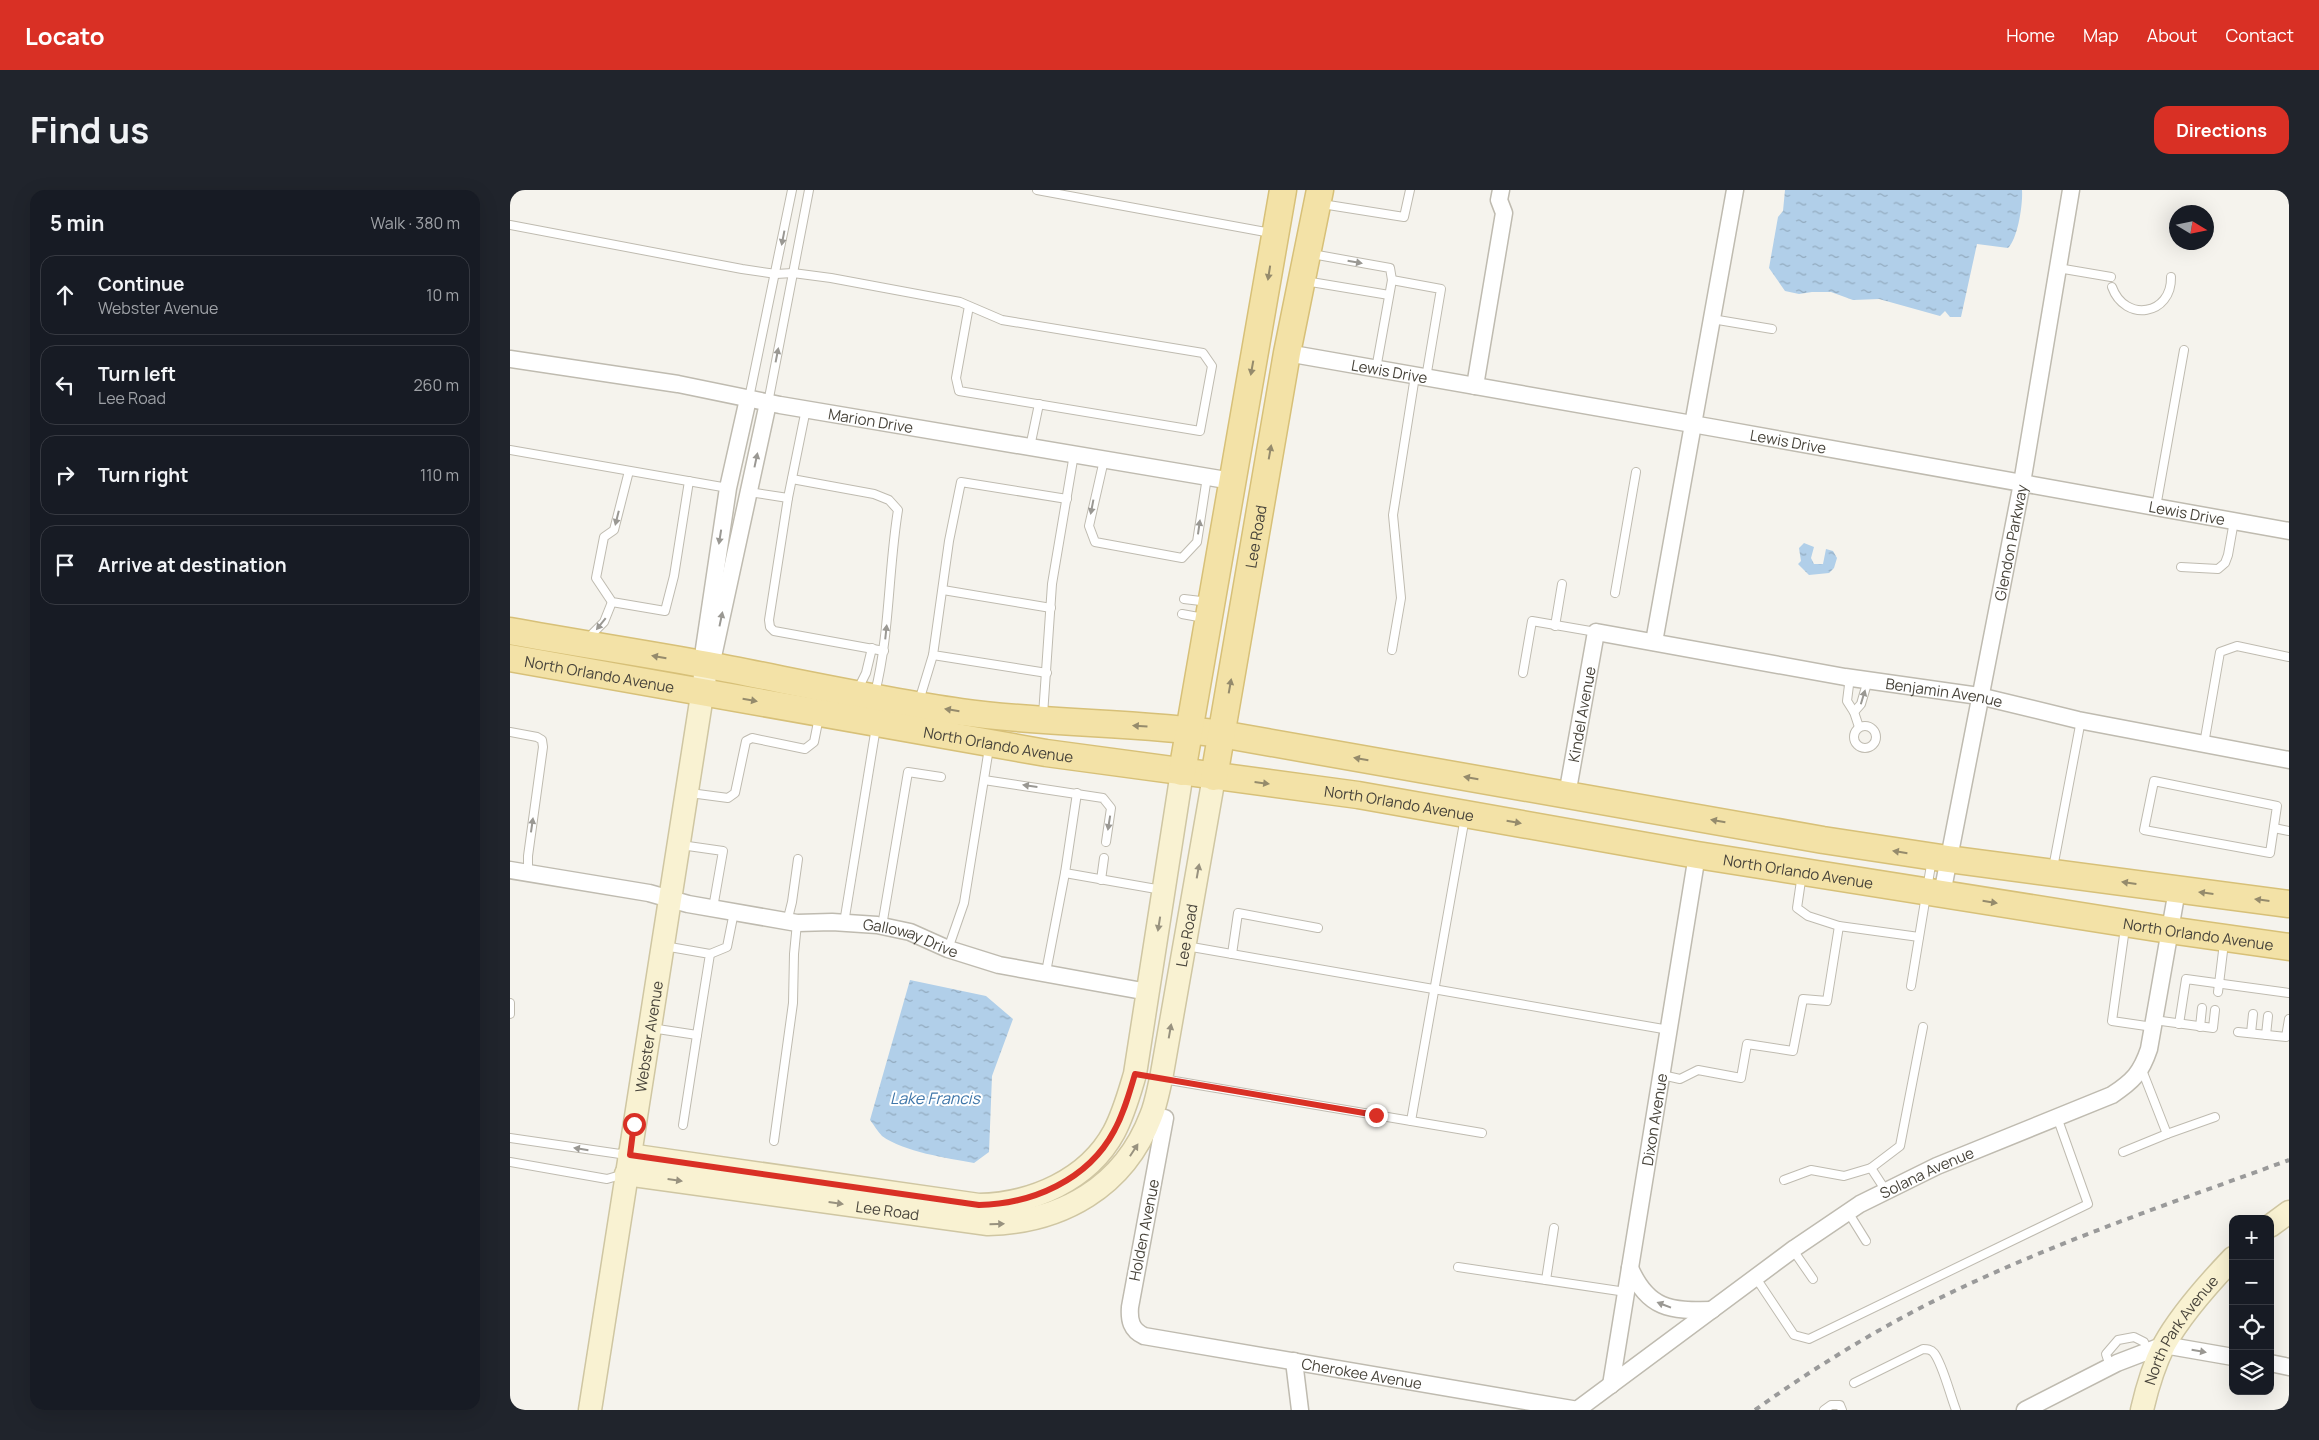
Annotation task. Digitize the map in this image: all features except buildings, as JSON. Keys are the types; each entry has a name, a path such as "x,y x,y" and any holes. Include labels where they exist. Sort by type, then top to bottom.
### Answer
{"main road":[{"name":"Lee Road","path":"1182,772 1209,611 1219,479 1264,303 1283,190"},
{"name":"Lee Road","path":"1214,777 1287,354 1307,254 1325,200"},
{"path":"1264,303 1271,334 1277,344 1287,354"},
{"name":"North Orlando Avenue","path":"510,632 707,665 869,705 990,743 1046,754 1358,795 1697,854 2126,924 2289,947"},
{"name":"North Orlando Avenue","path":"510,658 820,712 869,705 918,705 1000,717 1189,729 1823,840 1940,858 2289,904"},
{"path":"1466,813 1479,801 1496,795 1536,789"}],"street":[{"path":"1475,386 1504,213 1500,200 1501,190"},
{"path":"1654,642 1735,190"},
{"name":"Glendon Parkway","path":"1934,892 1940,858 1979,696 2022,483 2071,190"},
{"name":"Lewis Drive","path":"1287,354 1693,424 2289,531"},
{"name":"Marion Drive","path":"510,359 678,384 768,403 1219,479"},
{"path":"707,665 704,649 728,488 748,399"},
{"path":"707,665 714,652 768,403"},
{"path":"728,488 749,492"},
{"name":"Benjamin Avenue","path":"1596,632 1850,677 1979,696 2081,720 2289,760"},
{"name":"Kindel Avenue","path":"1568,795 1596,632"},
{"name":"Webster Avenue","path":"590,1410 707,665"},
{"name":"Lee Road","path":"880,1200 1002,1205 1052,1189 1076,1175 1096,1157 1113,1133 1124,1110 1135,1074 1182,772"},
{"name":"Lee Road","path":"628,1164 880,1200 988,1224 1033,1220 1061,1210 1085,1198 1105,1183 1124,1164 1141,1138 1152,1114 1161,1079 1214,777"},
{"name":"Dixon Avenue","path":"1611,1385 1697,854"},
{"name":"Galloway Drive","path":"510,870 649,893 669,899 792,923 844,923 882,926 910,932 948,948 999,965 1148,992"},
{"name":"Solana Avenue","path":"1577,1410 1793,1250 1848,1212 1937,1166 2112,1095 2128,1084 2142,1070 2150,1049 2177,890"},
{"path":"1135,1074 1161,1079"},
{"name":"Holden Avenue","path":"1144,1336 1132,1327 1129,1318 1130,1307 1166,1118"},
{"path":"2274,1223 2289,1212"},
{"name":"North Park Avenue","path":"2142,1410 2156,1348 2208,1284 2231,1260"},
{"path":"1630,1268 1638,1285 1650,1298 1663,1307 1685,1311 1712,1310"},
{"name":"Cherokee Avenue","path":"1144,1336 1577,1410"},
{"path":"2025,1410 2110,1366 2156,1348 2229,1357"},
{"path":"1294,1361 1300,1410"},
{"path":"2274,1364 2289,1366"}],"lane":[{"path":"748,399 776,274 792,190"},
{"path":"768,403 809,190"},
{"path":"1037,190 1276,234"},
{"path":"1325,200 1404,218 1410,190"},
{"path":"510,225 776,274 792,273 831,278 960,302 1002,320 1203,353 1212,366 1200,430 959,391 956,378 969,306"},
{"path":"1307,254 1390,268 1392,280 1376,369"},
{"path":"2058,268 2111,276"},
{"path":"2112,287 2115,296 2129,309 2148,310 2164,300 2169,291 2171,276"},
{"path":"1392,280 1441,289 1393,515 1401,598 1392,650"},
{"path":"1302,281 1389,295"},
{"path":"1712,318 1772,330"},
{"path":"2156,507 2184,350"},
{"path":"1030,447 1039,404"},
{"path":"806,409 788,498 769,620 770,627 774,631 884,651"},
{"path":"510,450 728,488"},
{"path":"1042,720 1047,673 1052,584 1074,454"},
{"path":"1104,460 1089,526 1095,542 1182,558 1197,542 1219,479"},
{"path":"629,471 614,530 604,537 596,578 612,602 665,611 674,576 689,481"},
{"path":"1615,593 1636,472"},
{"path":"792,479 870,493 889,500 898,510 890,560 884,651 869,705 844,923"},
{"path":"918,705 933,655 949,541 961,482 1067,498"},
{"path":"749,492 788,498"},
{"path":"2181,566 2218,569 2225,564 2234,521"},
{"path":"1555,626 1562,584"},
{"path":"943,590 1051,608"},
{"path":"1184,599 1209,611"},
{"path":"587,644 593,633 604,622 612,602"},
{"path":"1182,614 1209,611"},
{"path":"1523,673 1532,621 1596,632"},
{"path":"2204,744 2220,652 2237,646 2289,657"},
{"path":"869,705 866,673 872,648"},
{"path":"933,655 1047,673"},
{"path":"1850,677 1847,701 1854,712 1859,727"},
{"path":"1854,712 1862,704 1868,680"},
{"path":"686,792 728,798 736,792 746,740 752,738 805,749 814,742 820,712"},
{"path":"2052,872 2081,720"},
{"path":"510,732 538,737 542,740 543,746 528,856 528,873"},
{"path":"948,948 964,903 990,743"},
{"path":"882,926 908,772 942,777"},
{"path":"984,780 1103,798 1112,808 1106,842"},
{"path":"2154,781 2277,806 2274,828 2270,853 2144,830 2154,781"},
{"path":"1046,972 1077,793"},
{"path":"1411,1121 1466,813"},
{"path":"2274,828 2289,831"},
{"path":"678,844 723,851 713,908"},
{"path":"774,1141 794,1003 792,902 798,858"},
{"path":"1101,880 1104,858"},
{"path":"1803,871 1797,908 1808,916 1839,926 1919,937"},
{"path":"1064,873 1164,890"},
{"path":"1911,986 1919,937 1934,892"},
{"path":"662,946 710,954 727,948 734,912"},
{"path":"1232,954 1238,914 1318,928"},
{"path":"2126,924 2112,1020 2179,1024 2216,1029 2215,1010"},
{"path":"1662,1075 1680,1079 1698,1070 1741,1078 1747,1044 1793,1051 1803,999 1827,1001 1839,926"},
{"path":"2218,992 2225,938"},
{"path":"1184,946 1669,1030"},
{"path":"683,1125 710,954"},
{"path":"2179,1024 2186,979 2219,983 2239,990 2271,994 2289,993"},
{"path":"2204,991 2206,982"},
{"path":"510,1003 510,1012"},
{"path":"2200,1027 2202,1008"},
{"path":"2250,1033 2253,1014"},
{"path":"2266,1035 2268,1016"},
{"path":"2238,1032 2286,1037 2289,1019"},
{"path":"1784,1180 1811,1170 1844,1176 1871,1168 1900,1146 1923,1027"},
{"path":"649,1028 696,1035"},
{"path":"2142,1070 2167,1134"},
{"path":"1161,1079 1482,1133"},
{"path":"2122,1152 2215,1116"},
{"path":"1756,1278 1794,1335 1809,1338 2088,1204 2057,1117"},
{"path":"510,1138 628,1164"},
{"path":"510,1162 607,1179 628,1164"},
{"path":"1871,1168 1886,1191"},
{"path":"1848,1212 1866,1241"},
{"path":"1546,1280 1554,1228"},
{"path":"1793,1250 1813,1278"},
{"path":"1458,1267 1626,1292"},
{"path":"1854,1383 1923,1349 1928,1349 1934,1353 1940,1366 1956,1410"},
{"path":"1824,1410 1831,1405 1840,1405 1842,1410"}],"water":[{"path":"1785,190 2022,190 2022,196 2021,212 2012,243 2008,248 1977,244 1961,317 1950,317 1945,311 1940,316 1879,299 1853,300 1831,292 1799,294 1785,291 1769,268 1778,217 1783,211"},
{"path":"1804,543 1814,547 1811,558 1814,564 1823,564 1826,549 1833,551 1837,558 1834,568 1829,573 1809,575 1798,564 1801,561 1799,548"},
{"name":"Lake Francis","path":"910,980 986,996 1013,1019 992,1076 989,1152 974,1163 926,1154 891,1142 882,1136 870,1120"}],"railway":[{"path":"1755,1410 1864,1339 1920,1308 1978,1280 2093,1232 2289,1160"}],"route":[{"path":"634,1124 630,1155 958,1203 1002,1205 1052,1189 1076,1175 1096,1157 1113,1133 1124,1110 1135,1074 1376,1115"}]}
